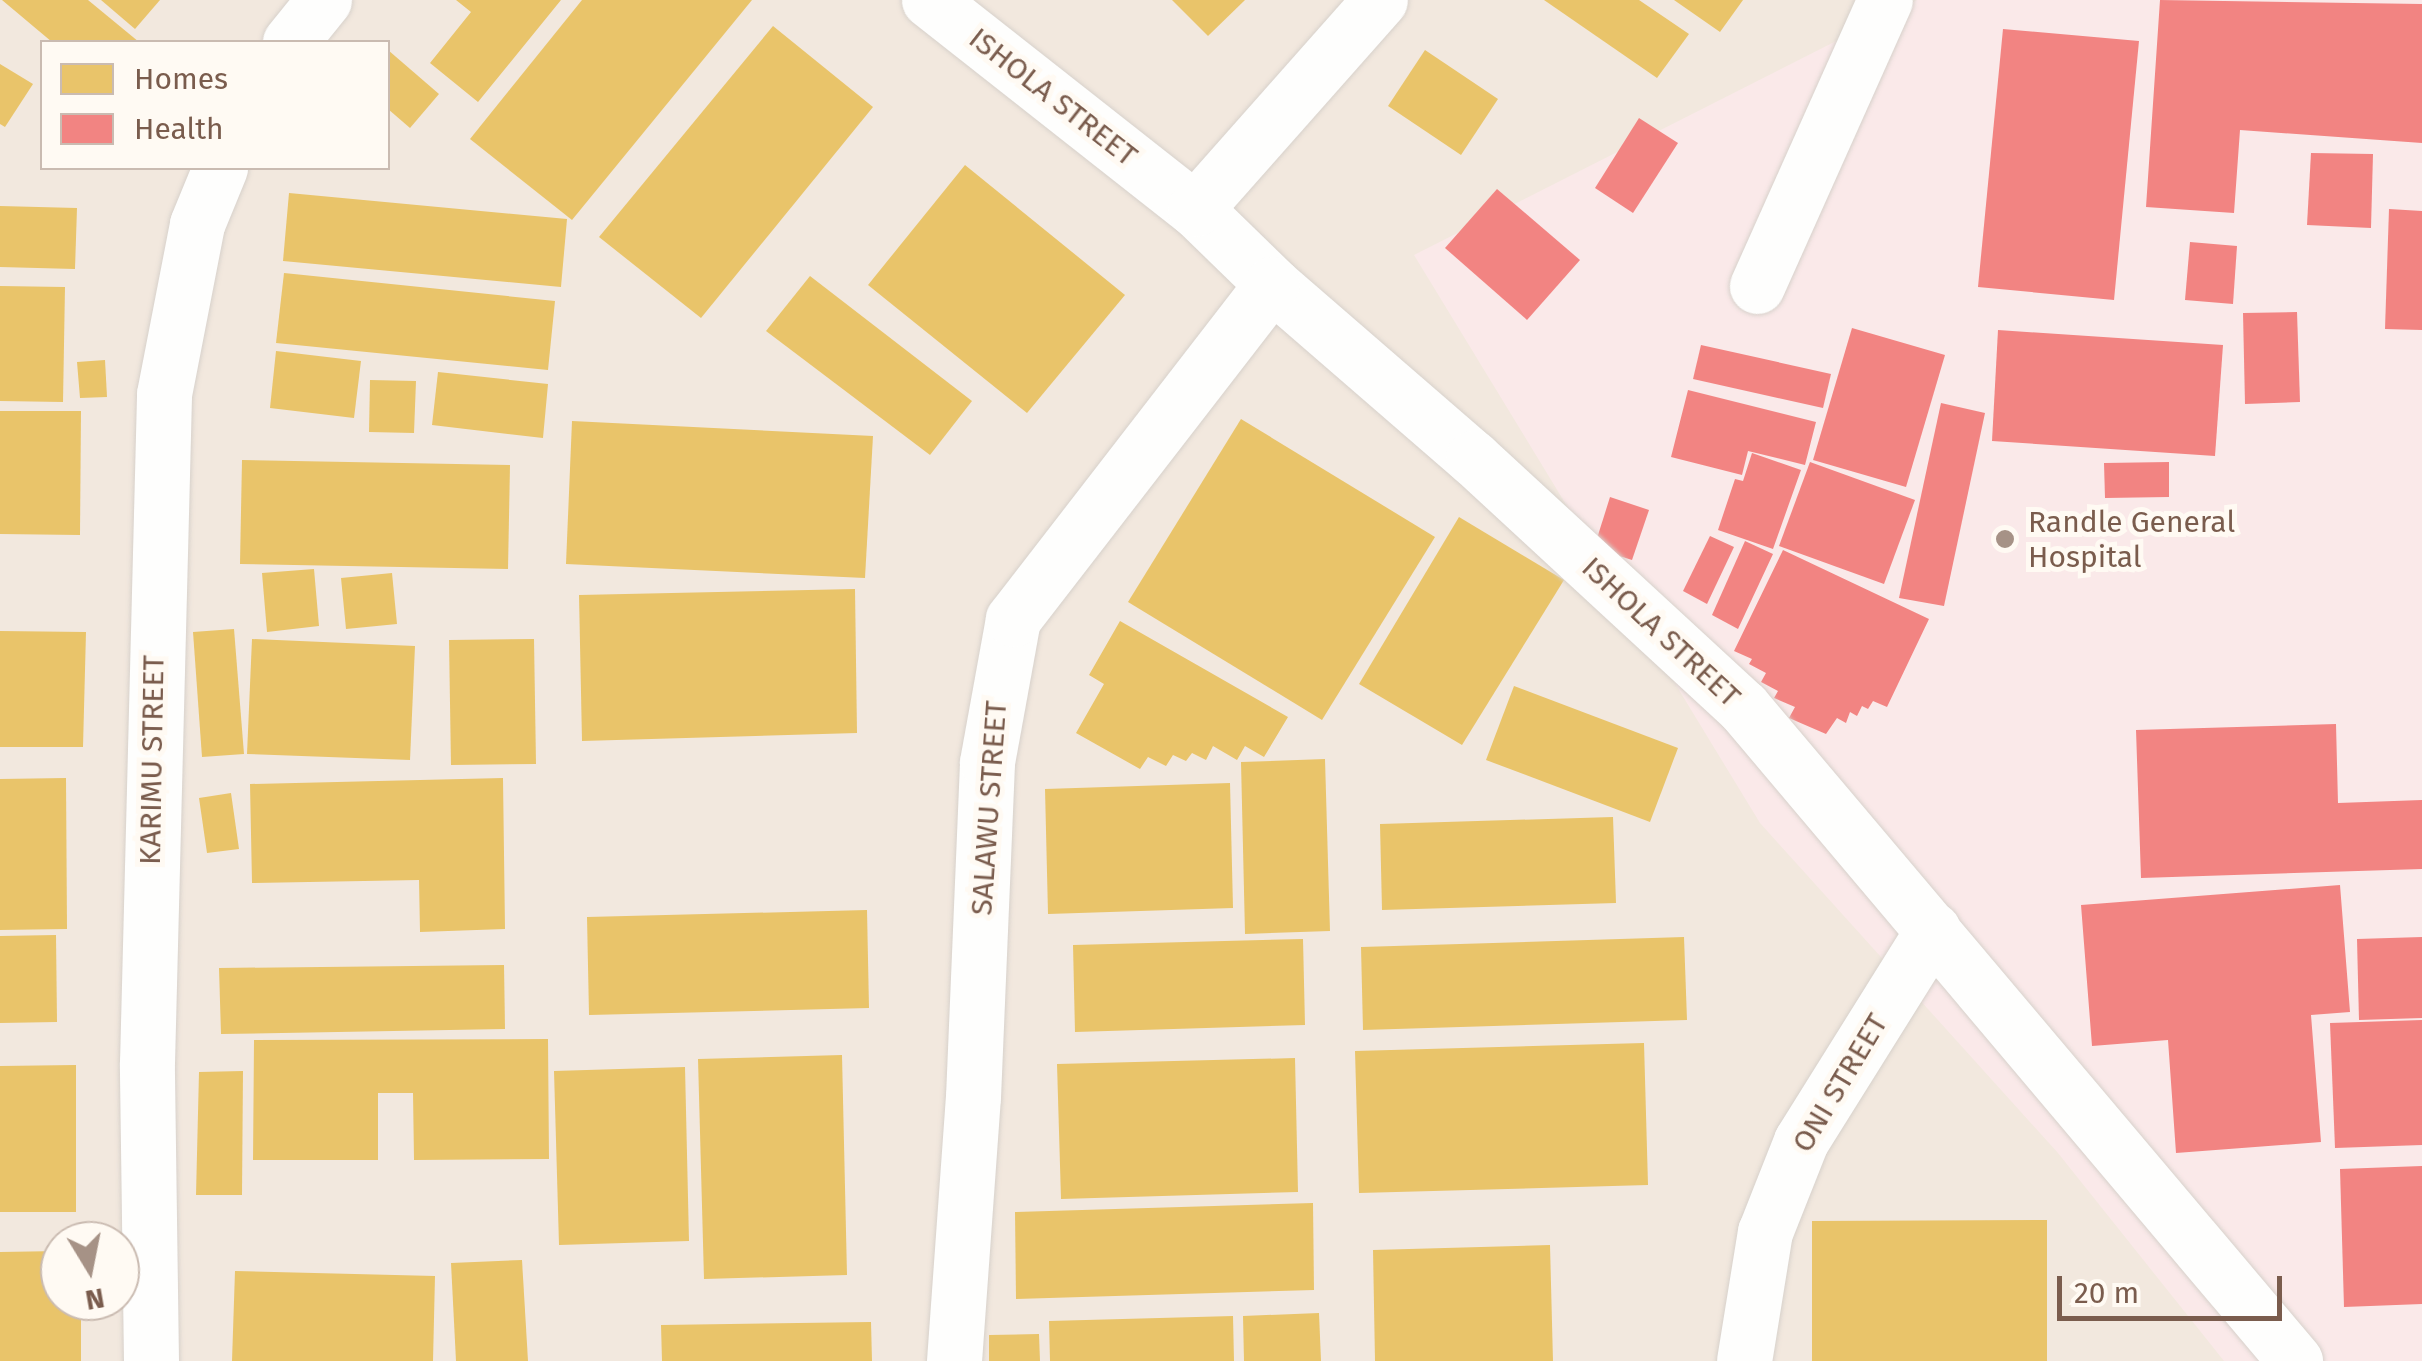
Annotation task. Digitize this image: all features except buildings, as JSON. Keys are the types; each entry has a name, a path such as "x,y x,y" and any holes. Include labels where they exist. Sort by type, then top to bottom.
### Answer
{"street":[{"path":"292,40 324,0"},
{"name":"ISHOLA STREET","path":"929,0 1196,209 1272,284 1473,458 1743,707 2052,1078 2295,1361"},
{"path":"1196,209 1380,0"},
{"path":"1757,286 1884,0"},
{"name":"KARIMU STREET","path":"152,1361 146,1063 164,394 197,224 219,170"},
{"name":"SALAWU STREET","path":"954,1361 973,1097 988,762 1013,619 1272,284"},
{"name":"ONI STREET","path":"1744,1361 1765,1232 1800,1142 1932,930"}],"shaded area":[{"path":"0,0 2422,0 2422,1361 0,1361"},
{"name":"Randle General Hospital","path":"1917,0 2422,0 2422,1361 2224,1361 2058,1153 1760,823 1414,255"}],"place":[{"name":"Randle General Hospital","path":"2005,539"}]}
